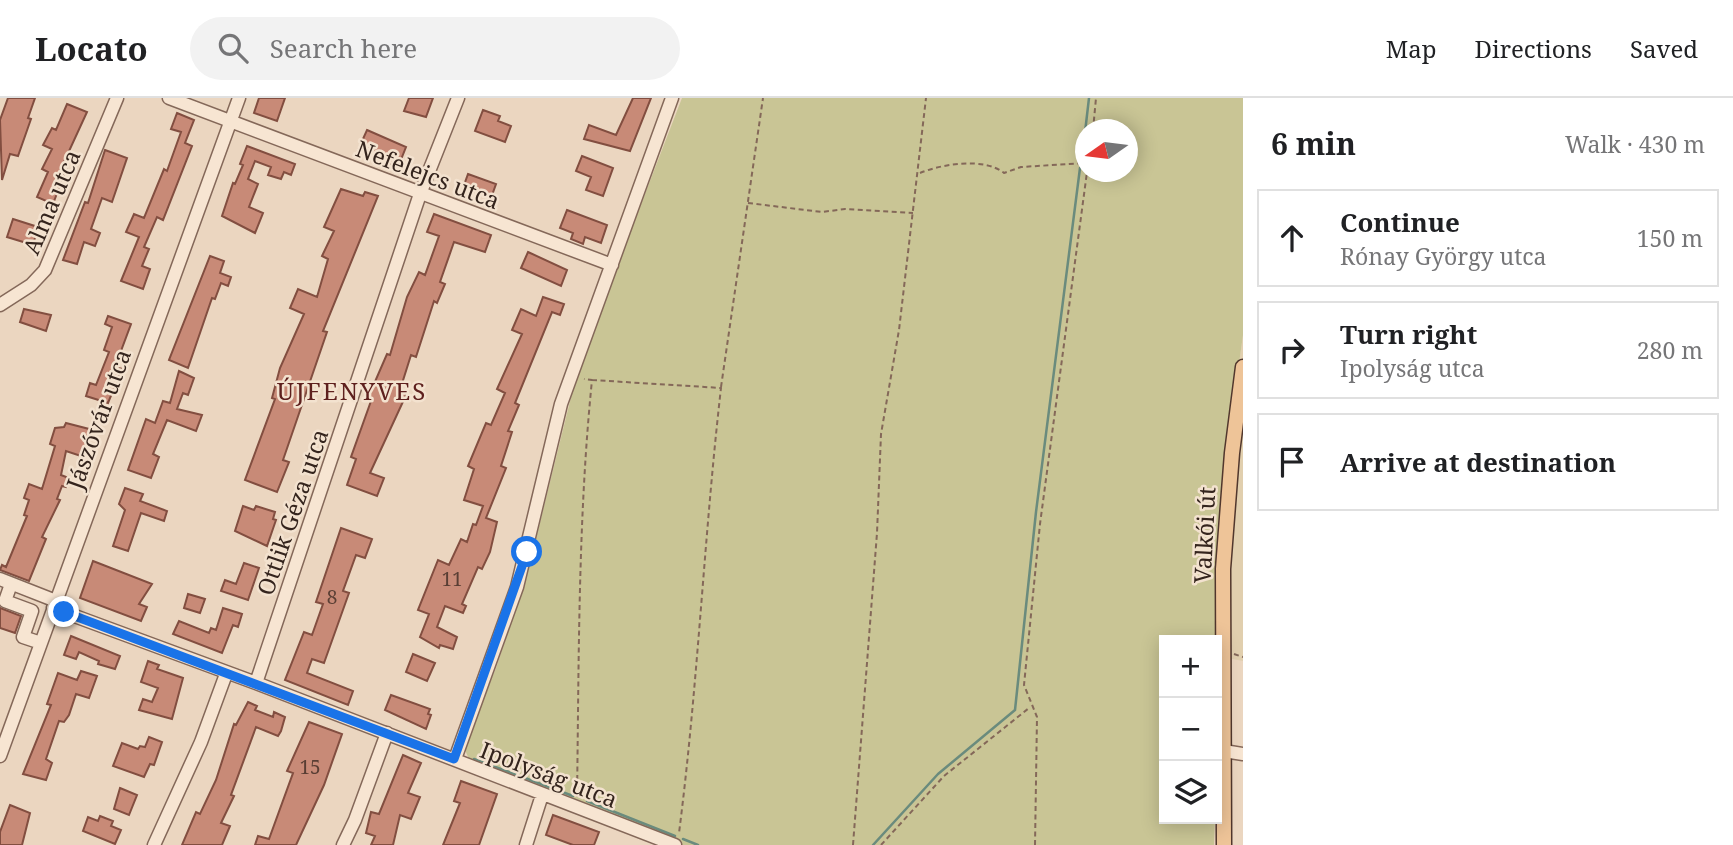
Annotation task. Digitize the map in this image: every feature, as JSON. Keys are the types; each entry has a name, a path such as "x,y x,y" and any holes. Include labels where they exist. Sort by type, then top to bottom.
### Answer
{"main road":[{"name":"Valkói út","path":"1224,845 1226,516 1243,367"}],"street":[{"name":"Alma utca","path":"0,305 32,285 45,270 117,98"},
{"name":"Nefelejcs utca","path":"169,98 612,265"},
{"name":"Jászóvár utca","path":"0,756 239,98"},
{"name":"Ottlik Géza utca","path":"256,683 421,194 458,98"},
{"path":"454,759 517,587 561,404 672,98"},
{"path":"6,581 5,601 32,611 23,636 41,643"},
{"name":"Ipolyság utca","path":"6,581 54,605 226,674 387,733 542,796 677,839"},
{"path":"154,845 201,742 226,674"},
{"path":"343,845 387,733"},
{"path":"1224,751 1243,754"},
{"path":"526,845 542,796"}],"path":[{"path":"677,839 690,748 705,523 721,388 764,98"},
{"path":"853,845 877,533 881,434 900,330 926,98"},
{"path":"1094,119 1096,98"},
{"path":"919,174 936,166 993,166 1004,173 1021,167 1075,164"},
{"path":"1035,845 1037,717 1030,707 1024,685 1040,524 1086,182"},
{"path":"747,203 822,212 845,209 914,213"},
{"path":"572,376 592,380 721,388"},
{"path":"577,808 580,590 585,448 592,380"},
{"path":"881,845 944,776 1030,707"}],"shaded area":[{"path":"682,98 1243,98 1243,335 1220,499 1215,635 1159,635 1159,824 1215,824 1214,845 675,845 469,759 465,750 467,739 496,668 526,579 579,365"},
{"path":"1243,335 1243,661 1222,657 1222,635 1215,635 1220,499"}],"building":[{"path":"8,98 35,98 18,156 10,154 2,180 0,120"},
{"path":"259,98 285,98 277,121 254,113"},
{"path":"409,98 433,98 426,117 404,111"},
{"path":"633,98 651,98 630,151 584,139 589,125 616,135"},
{"path":"67,104 87,112 64,162 68,164 53,204 37,197 48,172 42,169 52,149 43,145 52,128 56,130"},
{"path":"483,110 500,116 498,121 511,126 505,142 475,131"},
{"path":"177,113 194,120 185,143 192,146 163,220 157,217 144,247 149,249 142,266 150,269 143,289 121,281 139,237 126,232 134,214 144,218 164,169 167,171 181,132 171,129"},
{"path":"367,130 406,147 398,167 358,150"},
{"path":"247,146 295,164 291,175 284,172 281,179 268,175 271,167 255,161 248,179 258,184 249,207 263,213 255,233 222,216 233,183 235,184 243,165 240,164"},
{"path":"105,150 127,158 112,202 102,198 91,229 100,233 95,246 84,242 77,264 63,260 85,202 88,203"},
{"path":"582,156 613,168 603,196 586,190 591,177 576,171"},
{"path":"468,174 496,184 491,198 463,188"},
{"path":"341,189 363,196 365,192 378,196 323,331 327,332 283,460 289,462 277,492 245,480 275,399 272,398 280,368 304,314 290,308 298,289 317,297 328,259 322,256 334,231 324,227"},
{"path":"567,210 607,225 601,243 585,237 583,244 571,239 573,233 560,228"},
{"path":"434,214 491,235 485,252 454,242 440,282 445,284 437,303 434,301 416,357 411,355 400,390 407,393 370,473 384,478 377,496 347,485 356,459 351,457 371,401 367,400 387,354 390,355 407,297 419,272 425,275 439,236 427,232"},
{"path":"13,219 38,227 33,245 7,237"},
{"path":"528,252 567,270 561,286 521,268"},
{"path":"210,256 224,261 220,273 231,277 228,286 221,283 215,299 212,298 188,368 169,360"},
{"path":"543,297 564,304 560,315 552,312 515,403 519,405 508,431 512,432 501,466 506,468 486,518 497,522 490,552 482,569 478,567 462,604 466,606 463,613 445,606 437,627 457,637 453,649 440,645 439,648 420,637 429,614 418,610 438,560 449,565 461,539 467,542 473,524 476,525 483,506 464,500 474,469 468,466 486,423 491,425 505,393 497,389 522,334 512,330 521,309 536,316"},
{"path":"24,309 51,315 46,331 20,322"},
{"path":"108,316 131,324 115,367 122,369 108,403 86,396 90,383 96,385 109,352 104,350 112,327 105,324"},
{"path":"179,371 194,378 188,395 183,393 177,409 202,415 196,431 167,420 153,454 159,457 151,478 128,470 146,419 155,423 163,401 170,403"},
{"path":"66,423 93,430 81,456 66,451 61,475 69,478 66,487 62,486 57,499 60,500 42,537 46,539 29,581 0,570 2,565 6,567 27,516 24,515 29,500 24,498 29,484 42,489 55,446 50,444 55,428 64,427"},
{"path":"125,488 143,494 140,501 167,511 164,521 141,513 128,551 113,546 125,510 119,504"},
{"path":"243,506 254,510 256,506 275,512 273,519 276,520 267,546 235,531"},
{"path":"341,528 372,539 365,558 356,555 343,591 349,593 324,663 312,659 307,673 353,691 348,705 285,680 304,632 312,635 323,604 316,602"},
{"path":"93,561 152,584 139,604 147,607 141,621 80,598"},
{"path":"244,563 259,568 248,600 221,591 225,580 236,584"},
{"path":"188,594 205,599 200,613 184,608"},
{"path":"0,608 21,616 15,633 0,628"},
{"path":"223,608 242,614 238,627 233,625 222,653 173,634 179,621 209,633 211,628 216,630"},
{"path":"71,636 120,656 115,669 98,664 99,661 79,652 76,659 64,655"},
{"path":"413,654 435,663 427,681 406,672"},
{"path":"148,661 159,665 157,669 183,678 172,719 139,710 143,699 152,702 158,688 141,682"},
{"path":"81,671 97,676 89,698 76,694 69,715 64,722 59,721 46,759 52,763 46,780 23,774 51,705 47,704 58,673 77,680"},
{"path":"391,695 430,709 428,714 431,715 426,729 385,710"},
{"path":"248,702 257,706 255,710 273,717 274,712 285,717 281,731 278,736 256,727 231,795 234,796 221,823 230,826 222,845 182,845 196,812 200,814 216,780 234,724 236,725"},
{"path":"309,722 342,734 324,785 296,845 255,845 258,836 269,839 293,773 287,771"},
{"path":"149,737 162,742 154,765 150,764 144,777 113,766 122,743 138,749 140,746 145,747"},
{"path":"403,755 421,763 408,793 420,797 411,819 400,815 393,845 371,845 375,836 366,833 371,812 379,814"},
{"path":"461,781 497,794 479,845 443,845 460,803 454,801"},
{"path":"120,788 137,795 129,815 114,809"},
{"path":"10,805 30,813 22,845 0,845 0,832"},
{"path":"553,815 599,832 594,845 573,845 546,835"},
{"path":"100,816 113,821 111,826 121,830 115,844 83,831 88,817 98,821"}],"waterway":[{"path":"1087,119 1089,98"},
{"path":"873,845 938,774 1015,710 1036,512 1078,182"},
{"path":"474,759 573,796"},
{"path":"587,801 675,836"},
{"path":"683,839 698,845"}],"district":[{"name":"ÚJFENYVES","path":"352,390"}],"route":[{"path":"64,612 454,759 517,587 527,552"}]}
